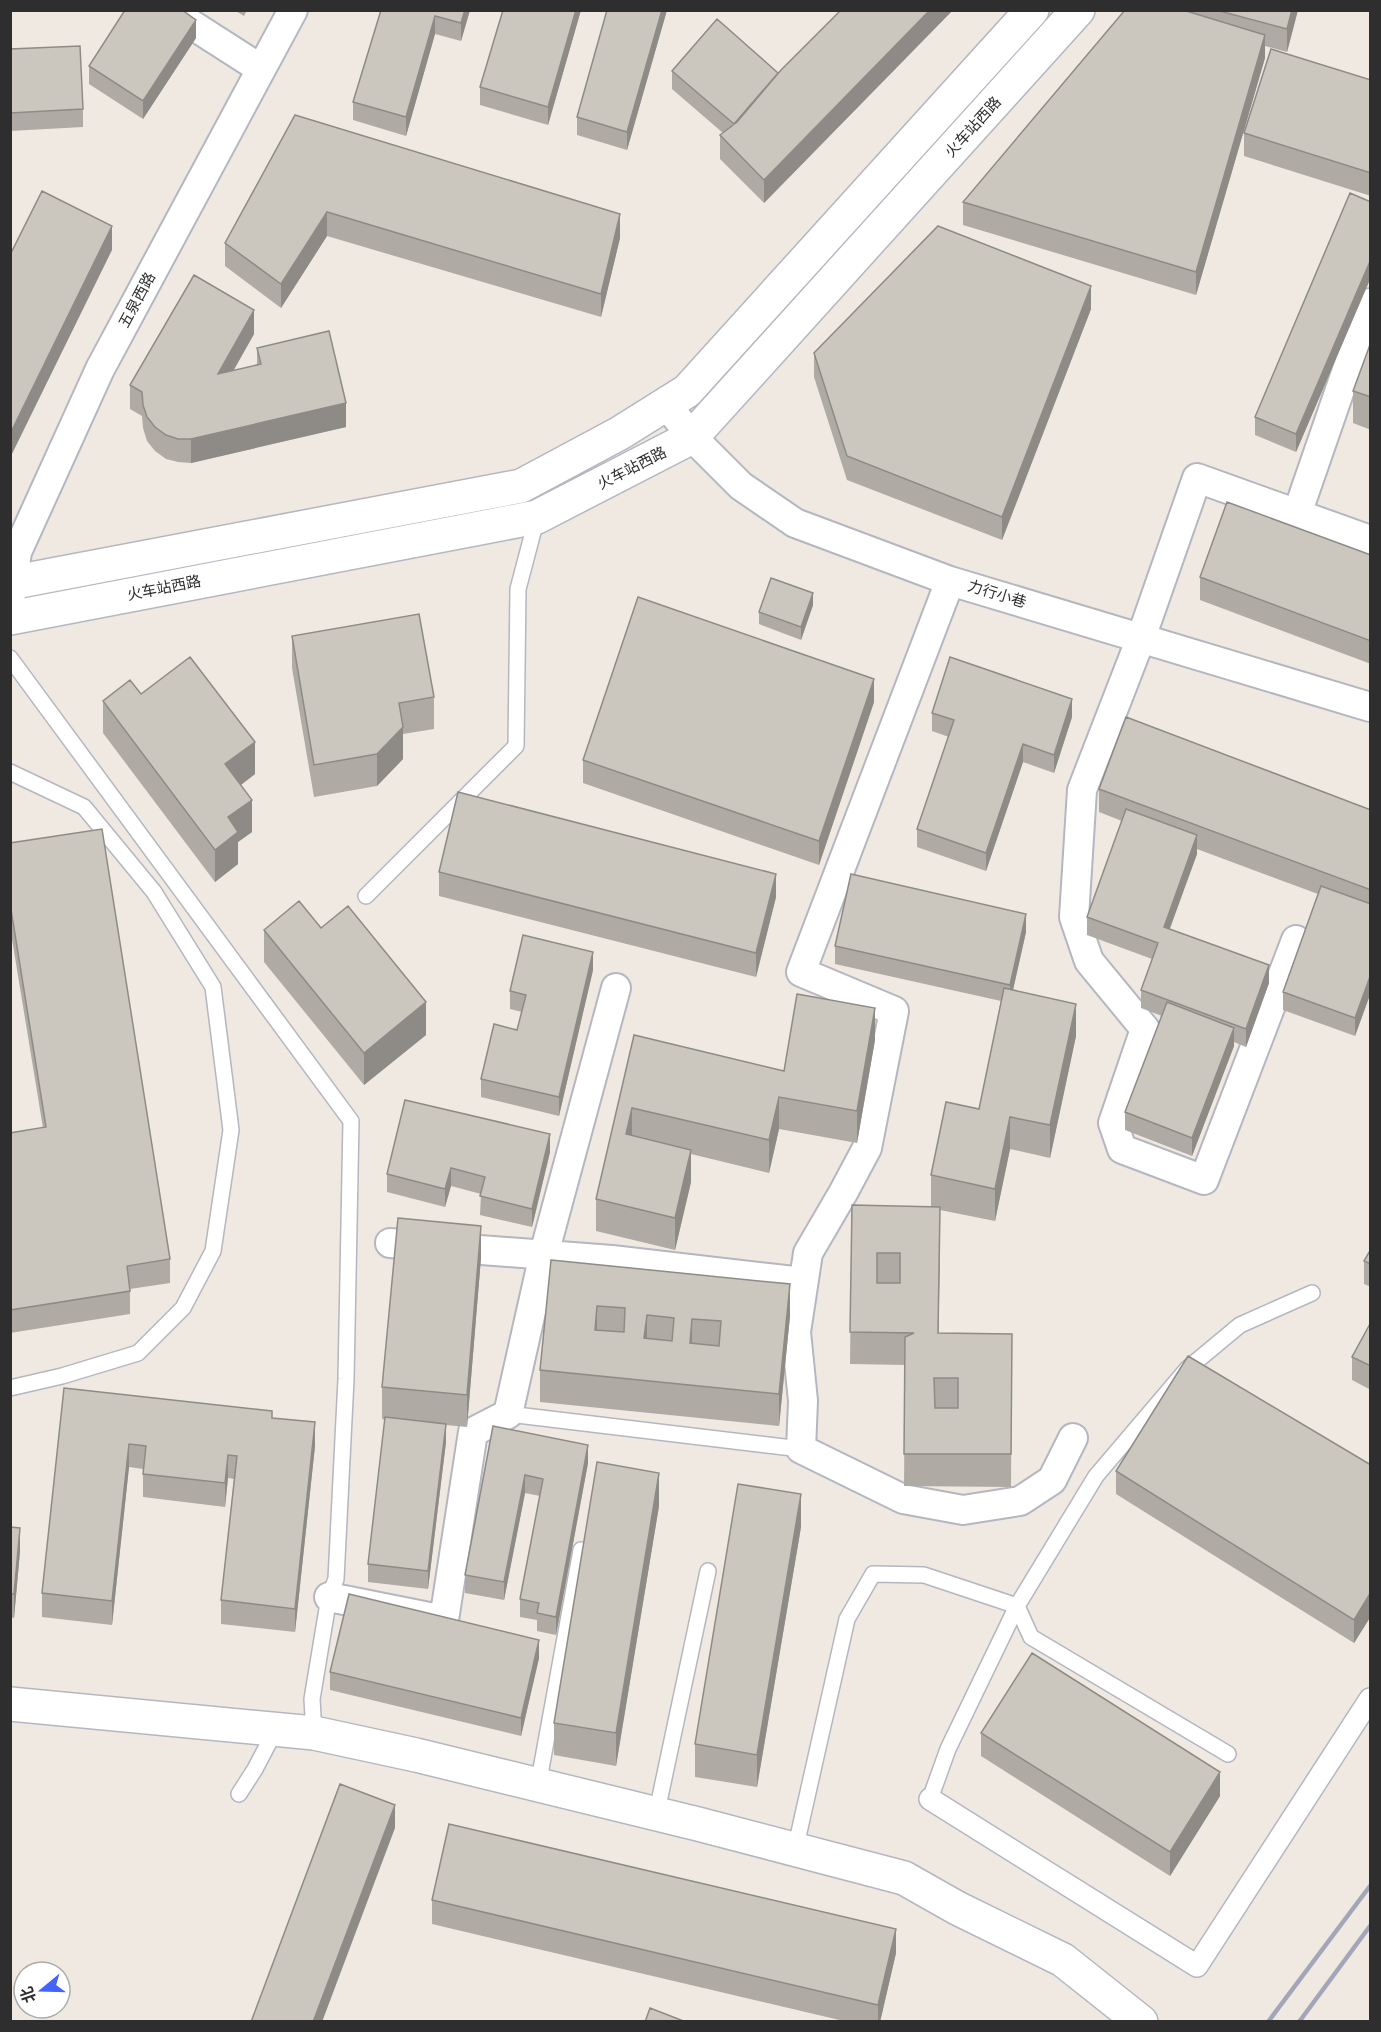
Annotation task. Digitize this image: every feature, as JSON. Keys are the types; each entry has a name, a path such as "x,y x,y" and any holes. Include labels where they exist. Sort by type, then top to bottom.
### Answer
{"main road":[{"path":"12,589 521,486 620,433 687,391 1032,10"},
{"name":"火车站西路","path":"10,618 537,517 692,437 1078,10"},
{"path":"10,1704 314,1733 427,1757 904,1878 957,1908 1063,1960 1130,2018"}],"street":[{"path":"169,10 261,69"},
{"name":"五泉西路","path":"12,589 17,552 100,369 293,10"},
{"path":"1297,514 1371,303"},
{"name":"力行小巷","path":"666,404 692,437 741,486 795,522 951,581 1371,707"},
{"path":"1296,940 1204,1180 1122,1149 1113,1123 1145,1029 1089,961 1074,917 1082,790 1141,638 1197,478 1371,540"},
{"path":"951,581 801,972 894,1011 867,1148 808,1252 796,1332 803,1401 801,1449 903,1499 963,1510 1020,1501 1052,1479 1073,1438"},
{"path":"329,1597 444,1620 473,1432 508,1414 544,1254 616,988"},
{"path":"390,1243 612,1260 803,1282"},
{"path":"930,1799 1197,1966 1371,1699"}],"lane":[{"path":"366,896 516,746 518,589 537,517"},
{"path":"10,658 351,1121 346,1379 336,1579 329,1597 312,1699 314,1733"},
{"path":"10,772 84,807 154,892 213,987 231,1130 213,1251 183,1308 138,1353 62,1376 10,1388"},
{"path":"930,1799 948,1749 1017,1606 1096,1476 1187,1369 1240,1325 1312,1293"},
{"path":"508,1414 801,1449"},
{"path":"541,1769 581,1550"},
{"path":"660,1797 708,1571"},
{"path":"795,1850 848,1619 873,1574 924,1575 1017,1606 1031,1637 1228,1754"},
{"path":"238,1794 255,1769 276,1729"}],"building":[{"path":"125,10 182,10 196,20 143,101 89,66"},
{"path":"381,10 465,10 461,23 435,16 406,117 353,102"},
{"path":"503,10 576,10 548,107 480,87"},
{"path":"607,10 662,10 627,132 577,117"},
{"path":"841,10 930,10 764,180 720,135 737,122 781,70"},
{"path":"1125,10 1183,10 1265,35 1196,272 963,202"},
{"path":"1216,10 1292,10 1287,29"},
{"path":"717,19 778,73 734,124 672,71"},
{"path":"80,46 83,109 10,113 10,49"},
{"path":"1271,49 1371,80 1371,173 1244,133"},
{"path":"295,115 620,214 601,294 327,212 281,284 225,243"},
{"path":"42,191 112,226 10,434 10,255"},
{"path":"1350,193 1371,202 1371,259 1296,434 1255,417"},
{"path":"938,226 1091,286 1002,517 847,456 814,353"},
{"path":"194,275 254,310 218,374 261,364 257,348 329,331 346,403 191,439 178,439 166,435 155,427 147,417 142,392 130,385"},
{"path":"1371,342 1371,397 1353,391"},
{"path":"1227,502 1371,555 1371,641 1200,577"},
{"path":"771,578 813,593 801,627 759,612"},
{"path":"638,597 874,679 819,841 583,760"},
{"path":"419,614 434,697 399,703 403,727 377,754 314,765 292,636"},
{"path":"190,657 255,742 225,764 252,800 228,817 238,832 215,850 103,701 130,680 141,694"},
{"path":"950,657 1072,699 1054,755 1023,744 986,853 917,829 954,720 932,713"},
{"path":"1126,717 1371,810 1371,890 1099,789"},
{"path":"458,792 776,874 756,953 439,872"},
{"path":"1126,809 1197,835 1164,927 1269,965 1246,1029 1141,990 1158,943 1087,917"},
{"path":"102,829 170,1259 127,1266 130,1291 10,1310 10,1133 46,1127 10,903 10,843"},
{"path":"851,874 1026,914 1010,985 835,946"},
{"path":"1321,886 1371,904 1371,974 1355,1018 1283,992"},
{"path":"299,901 321,928 348,906 426,1002 364,1053 264,930"},
{"path":"523,935 593,952 559,1097 481,1079 494,1024 517,1030 526,995 510,991"},
{"path":"1004,988 1076,1004 1050,1125 1010,1117 995,1189 931,1175 946,1102 979,1109"},
{"path":"797,994 875,1008 857,1111 779,1097 769,1140 632,1108 626,1134 691,1150 675,1218 596,1199 634,1035 784,1071"},
{"path":"1167,1002 1234,1028 1192,1138 1125,1112"},
{"path":"405,1100 550,1134 532,1209 480,1196 485,1177 451,1168 445,1189 387,1174"},
{"path":"852,1205 940,1207 938,1333 1012,1334 1011,1454 904,1454 905,1337 914,1333 850,1332","holes":["877,1253 900,1253 900,1283 877,1283","934,1378 958,1378 958,1408 935,1408"]},
{"path":"398,1218 481,1226 467,1395 382,1387"},
{"path":"1371,1249 1371,1264 1364,1261"},
{"path":"551,1260 790,1284 779,1394 540,1370","holes":["597,1306 625,1308 624,1332 595,1330","647,1315 674,1318 672,1341 644,1338","692,1319 721,1321 719,1346 690,1343"]},
{"path":"1371,1322 1371,1366 1352,1357"},
{"path":"1188,1356 1371,1465 1371,1592 1354,1620 1116,1471"},
{"path":"64,1388 272,1411 272,1418 315,1422 295,1609 221,1600 237,1456 228,1455 225,1483 143,1474 146,1446 129,1444 112,1601 42,1593"},
{"path":"385,1417 446,1424 428,1571 368,1564"},
{"path":"493,1426 588,1445 556,1617 537,1613 539,1603 520,1599 543,1479 525,1475 504,1582 465,1575"},
{"path":"597,1462 659,1473 616,1733 554,1723"},
{"path":"738,1484 801,1494 757,1755 695,1744"},
{"path":"10,1527 20,1528 14,1594 10,1594"},
{"path":"349,1594 539,1640 521,1718 330,1672"},
{"path":"1032,1653 1220,1772 1170,1852 981,1733"},
{"path":"340,1784 395,1805 313,2022 251,2022"},
{"path":"449,1824 896,1929 878,2005 432,1900"},
{"path":"650,2008 686,2022 645,2022"}],"railway":[{"path":"1268,2022 1370,1886"},
{"path":"1299,2022 1370,1926"}]}
